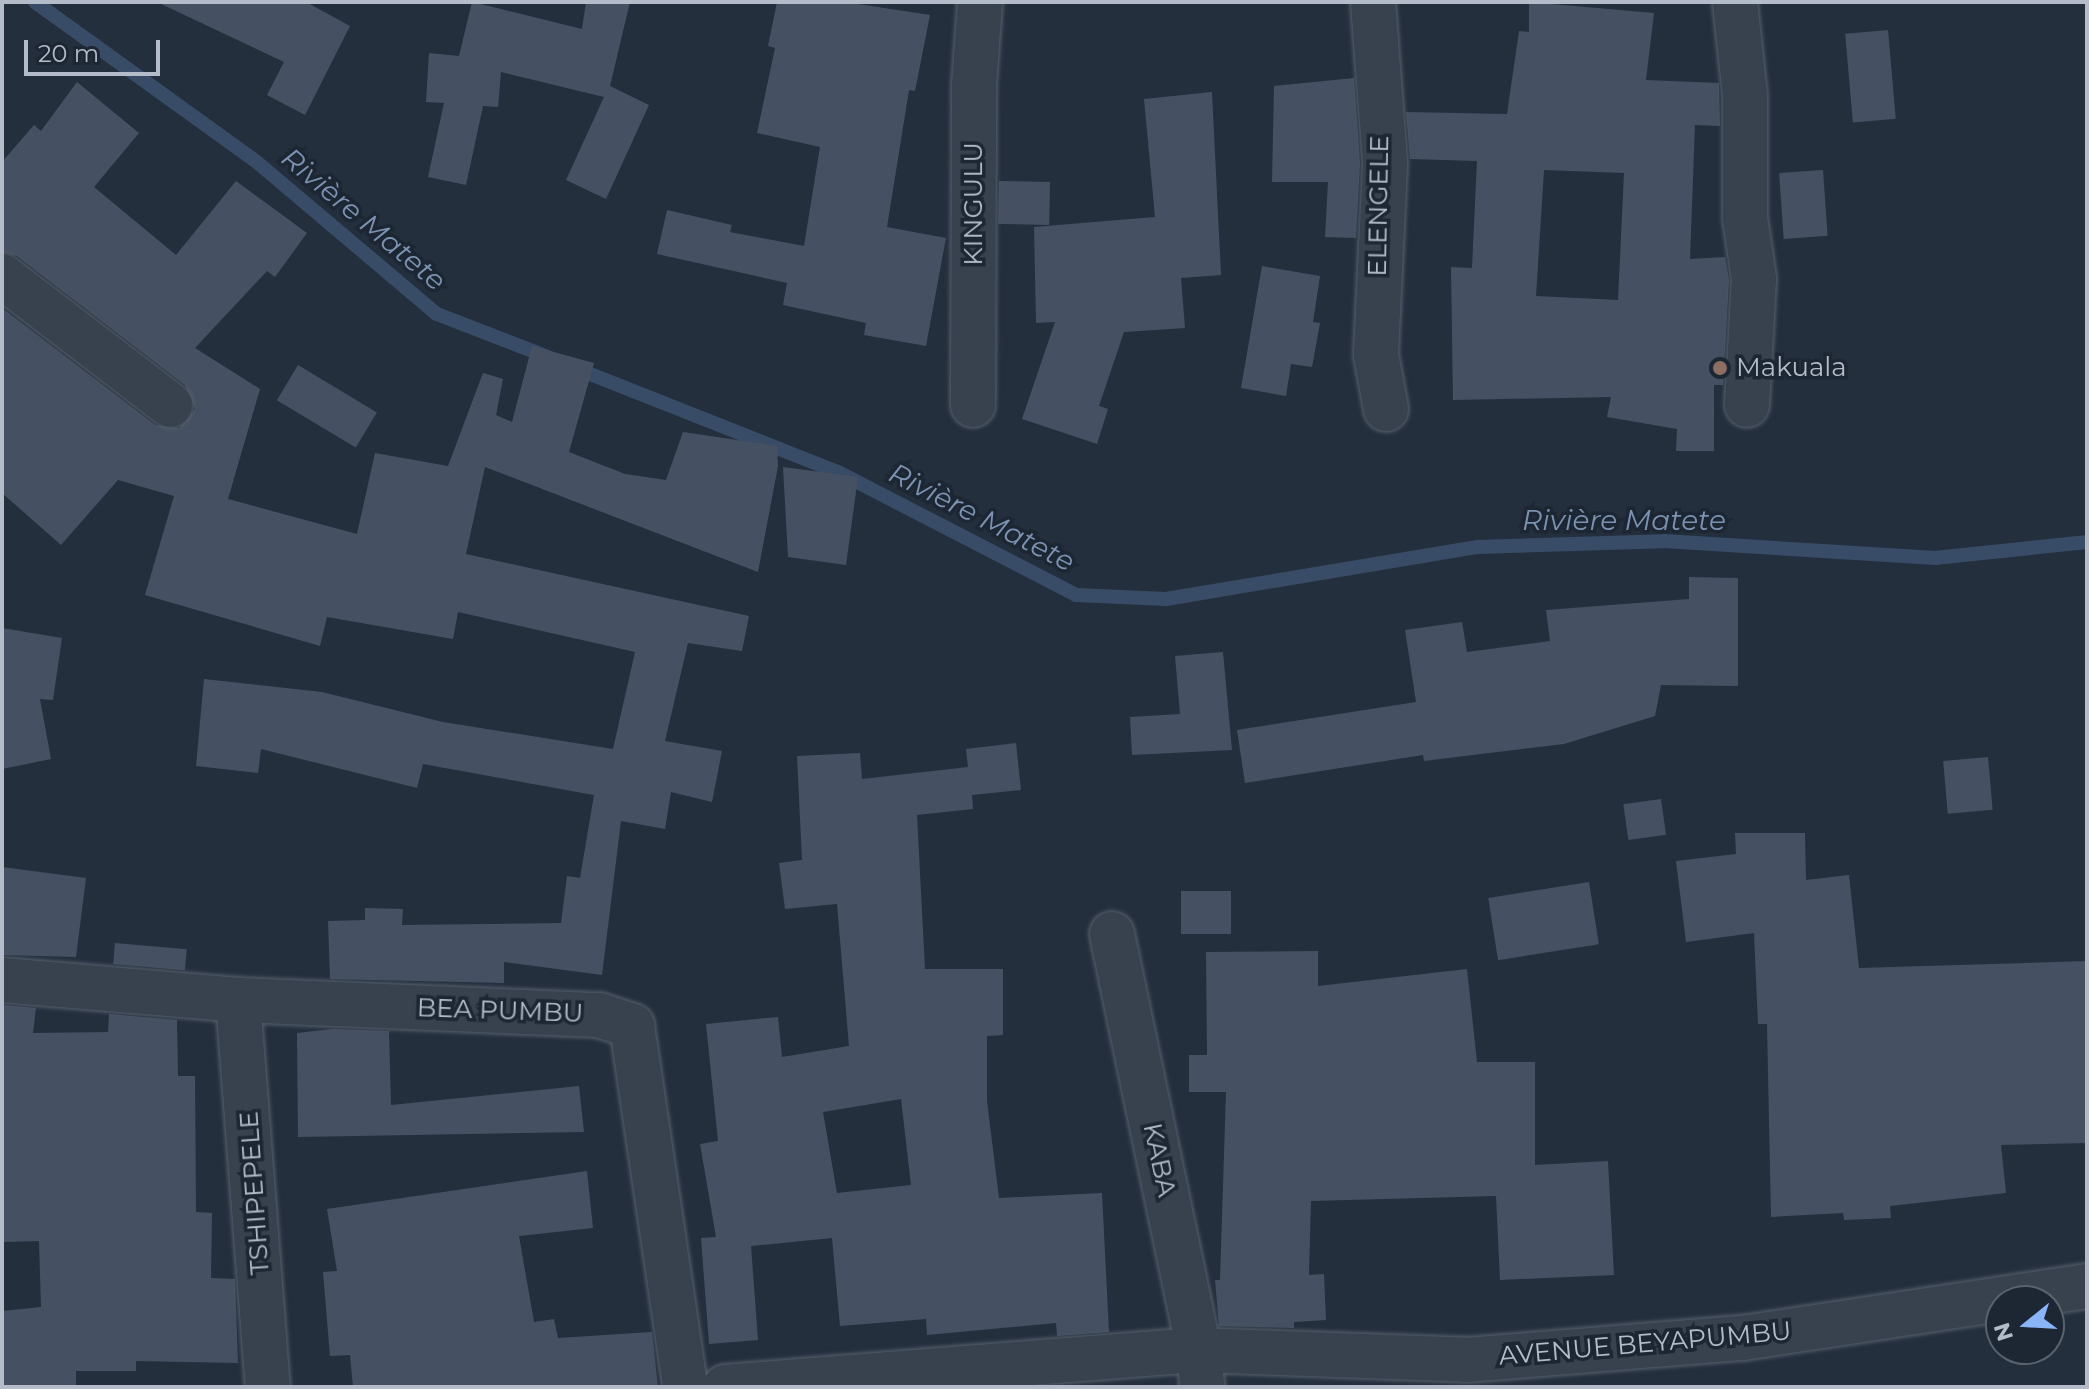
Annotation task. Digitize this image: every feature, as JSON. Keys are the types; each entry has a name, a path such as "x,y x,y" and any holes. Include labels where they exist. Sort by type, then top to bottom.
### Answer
{"street":[{"name":"KINGULU","path":"973,405 974,86 980,2"},
{"name":"ELENGELE","path":"1373,2 1385,163 1376,355 1386,409"},
{"path":"1735,2 1745,95 1745,218 1754,279 1747,405"},
{"path":"2,276 170,405"},
{"name":"KABA","path":"1112,934 1200,1369"},
{"name":"BEA PUMBU","path":"2,980 238,1000 599,1015 632,1026 685,1387"},
{"name":"TSHIPEPELE","path":"238,1000 268,1387"},
{"name":"AVENUE BEYAPUMBU","path":"725,1387 1467,1360 1743,1338 2087,1286"}],"building":[{"path":"157,2 306,2 350,26 305,115 267,95 284,62"},
{"path":"472,2 582,29 586,2 630,2 610,86 649,105 606,199 566,180 604,97 501,72 498,107 483,106 466,185 428,177 444,103 426,102 429,53 459,56"},
{"path":"777,2 845,2 930,15 915,91 909,90 887,227 946,238 926,346 864,335 866,323 783,305 787,283 657,254 667,210 732,225 730,232 804,246 820,147 757,133 775,48 768,46"},
{"path":"1529,2 1654,13 1646,80 1719,83 1720,126 1695,125 1690,259 1725,257 1729,280 1723,385 1714,385 1714,451 1676,451 1677,429 1607,417 1611,397 1453,400 1451,267 1472,268 1477,161 1410,159 1406,112 1507,114 1519,31 1529,32","holes":["1544,170 1624,173 1618,300 1536,296"]},
{"path":"1888,30 1896,119 1853,122 1845,34"},
{"path":"1354,78 1360,163 1356,238 1325,237 1328,182 1272,182 1274,86"},
{"path":"77,82 139,133 94,187 176,255 236,181 307,233 275,277 267,271 195,348 260,389 228,499 357,534 375,453 448,466 483,373 503,379 496,415 512,422 532,346 594,363 569,452 625,474 666,480 683,432 777,446 778,466 758,572 485,467 466,554 749,616 742,651 688,643 665,741 722,751 712,802 671,792 665,829 621,821 602,975 504,962 504,983 330,979 328,921 365,920 365,908 403,909 402,925 561,923 567,876 580,878 594,795 423,764 417,788 261,749 258,773 196,766 204,679 322,692 443,722 613,749 635,652 458,612 453,639 327,617 320,646 145,595 174,496 118,480 61,545 2,493 2,308 155,425 179,428 195,409 185,385 17,256 2,252 2,162 34,125 41,131"},
{"path":"1212,92 1221,275 1181,278 1185,328 1124,332 1099,406 1108,409 1097,444 1022,419 1055,322 1036,323 1034,227 1155,217 1144,99"},
{"path":"1823,170 1828,236 1784,239 1779,173"},
{"path":"999,181 1050,182 1049,225 998,224"},
{"path":"1262,266 1320,276 1313,322 1320,323 1312,367 1291,364 1286,396 1241,388"},
{"path":"298,365 377,412 356,448 277,400"},
{"path":"783,467 858,477 846,565 788,557"},
{"path":"1689,577 1738,578 1738,686 1661,685 1655,716 1564,744 1424,761 1423,755 1245,783 1237,730 1416,702 1405,630 1462,622 1467,652 1550,641 1546,610 1689,599"},
{"path":"2,628 62,638 53,700 40,699 51,759 2,769"},
{"path":"1223,652 1232,750 1132,755 1130,717 1180,714 1175,656"},
{"path":"1016,743 1021,790 972,795 973,809 917,815 925,969 1003,969 1003,1035 987,1036 987,1101 999,1198 1102,1193 1109,1332 1057,1336 1056,1323 927,1335 926,1319 840,1326 832,1238 751,1246 758,1340 709,1344 701,1238 716,1237 700,1144 718,1141 706,1024 778,1017 782,1057 849,1046 837,904 785,909 779,863 802,860 797,756 860,753 862,779 968,767 966,749","holes":["901,1099 911,1185 837,1193 823,1112"]},
{"path":"1988,757 1993,810 1948,814 1943,761"},
{"path":"1661,799 1666,835 1628,840 1623,804"},
{"path":"1735,833 1805,833 1806,880 1849,875 1859,968 2087,961 2087,1143 2001,1145 2006,1193 1890,1206 1891,1218 1844,1220 1843,1213 1771,1217 1767,1024 1758,1024 1754,933 1686,942 1676,861 1736,854"},
{"path":"2,867 86,878 76,957 2,955"},
{"path":"1589,882 1599,944 1498,960 1488,898"},
{"path":"1181,891 1231,891 1231,934 1181,934"},
{"path":"115,943 187,949 185,970 113,964"},
{"path":"1318,951 1318,986 1467,969 1477,1062 1535,1062 1535,1165 1608,1161 1614,1275 1500,1280 1496,1196 1311,1201 1309,1275 1324,1274 1326,1320 1294,1322 1294,1328 1219,1326 1215,1280 1220,1280 1226,1092 1189,1092 1189,1055 1207,1055 1206,952"},
{"path":"2,1005 36,1008 33,1033 108,1032 109,1014 177,1020 178,1076 195,1076 196,1212 212,1213 211,1278 235,1279 238,1363 136,1361 136,1371 76,1371 76,1387 2,1387 2,1311 41,1307 39,1241 2,1242"},
{"path":"332,1029 389,1031 391,1105 579,1086 584,1132 298,1137 297,1033"},
{"path":"587,1171 593,1228 519,1236 534,1322 554,1319 558,1338 652,1332 658,1387 353,1387 350,1355 330,1356 323,1272 337,1271 327,1209"}],"waterway":[{"name":"Rivière Matete","path":"35,2 258,163 437,314 548,357"},
{"name":"Rivière Matete","path":"575,368 838,472 1076,595 1166,599 1478,547 1664,541 1935,558 2087,542"}],"place":[{"name":"Makuala","path":"1720,368"}]}
